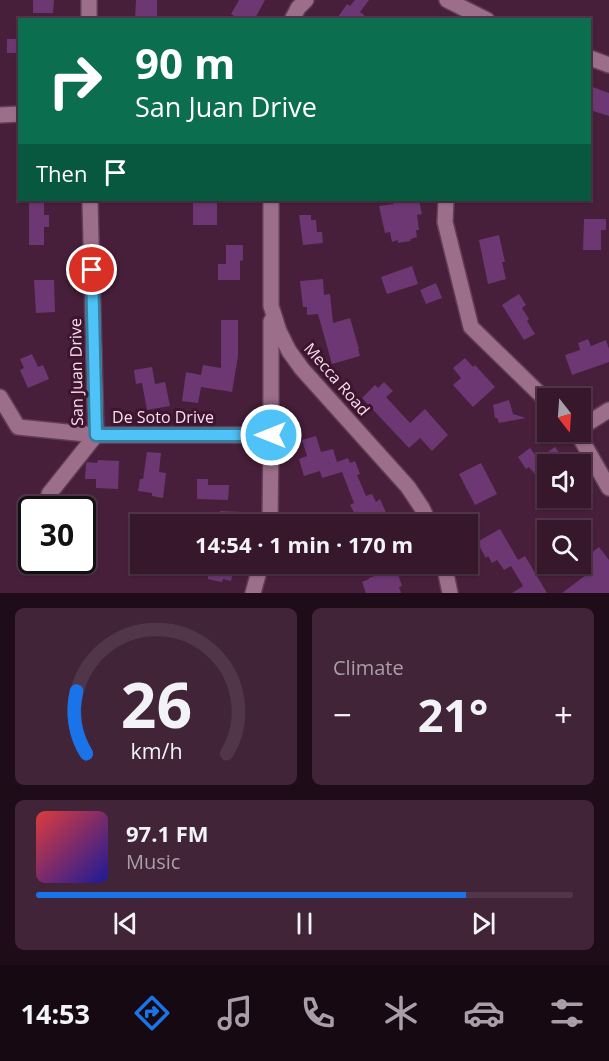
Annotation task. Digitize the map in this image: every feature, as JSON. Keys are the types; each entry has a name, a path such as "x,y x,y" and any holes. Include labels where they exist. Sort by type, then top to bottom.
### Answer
{"street":[{"path":"89,0 89,18"},
{"path":"293,18 298,8 306,0"},
{"path":"447,0 483,18"},
{"path":"591,58 609,66"},
{"path":"0,116 18,114"},
{"name":"San Juan Drive","path":"90,201 96,435"},
{"name":"Mecca Road","path":"271,201 271,306 279,332 302,369 408,487 425,514"},
{"path":"446,201 445,222 471,327 537,391"},
{"path":"270,514 271,306"},
{"name":"De Soto Drive","path":"0,397 18,427 96,435 271,435"},
{"path":"591,421 609,410"},
{"path":"49,494 96,435"},
{"path":"583,442 609,488"},
{"path":"253,593 258,574"},
{"path":"446,574 450,593"}],"building":[{"path":"33,0 54,0 53,13 33,13"},
{"path":"136,0 157,0 157,18 135,18"},
{"path":"239,0 265,0 255,18 238,18 231,14"},
{"path":"355,0 369,0 360,12 368,18 337,18 347,4 350,6"},
{"path":"7,39 18,39 18,53 7,53"},
{"path":"591,86 609,93 609,116 591,110"},
{"path":"29,201 44,201 44,215 49,215 49,227 44,227 44,245 29,245"},
{"path":"193,201 217,201 217,225 193,225"},
{"path":"392,201 419,201 422,214 417,215 419,230 416,230 417,237 410,241 392,242 390,232 385,233 379,206 394,204"},
{"path":"299,215 311,215 311,220 316,220 317,232 322,232 323,243 303,245"},
{"path":"584,219 606,219 606,230 601,230 601,250 583,250"},
{"path":"499,235 506,279 488,284 479,240"},
{"path":"226,245 243,245 240,280 218,280 218,264 226,264"},
{"path":"412,266 418,284 387,294 381,277"},
{"path":"323,279 324,295 330,294 333,323 350,318 360,356 332,364 318,314 307,315 307,307 303,307 300,281"},
{"path":"34,280 54,280 55,312 36,313"},
{"path":"436,283 442,298 426,304 420,290"},
{"path":"519,294 526,305 522,308 529,319 527,321 535,334 524,340 502,305"},
{"path":"221,320 238,320 238,356 232,392 201,387 198,403 182,401 186,372 201,375 203,365 221,368"},
{"path":"588,339 591,346 606,340 609,362 572,375 565,355 580,350 578,343"},
{"path":"32,354 38,367 43,365 49,379 28,388 20,370 24,368 20,359"},
{"path":"465,358 473,367 475,365 495,387 473,407 453,385 461,378 453,368"},
{"path":"152,367 155,384 165,382 170,406 147,410 142,383 136,384 134,370"},
{"path":"384,382 393,391 386,397 410,423 425,409 448,435 432,451 420,438 409,448 362,398 375,385 378,388"},
{"path":"509,400 513,414 526,418 499,423 495,418 493,405"},
{"path":"316,436 321,452 333,449 337,462 348,458 350,463 355,461 360,474 357,475 366,496 372,494 376,502 380,499 387,514 355,514 350,505 354,503 342,472 322,478 320,471 304,476 299,459 307,456 302,440"},
{"path":"555,447 560,454 545,454"},
{"path":"530,448 537,458 537,472 535,474 529,467 526,469 518,457"},
{"path":"147,452 161,453 159,472 166,473 163,498 152,496 152,493 138,491 140,479 143,479"},
{"path":"98,460 119,461 118,489 96,488 96,479 85,479 87,462 97,463"},
{"path":"481,463 497,494 475,505 459,474"},
{"path":"197,479 208,479 208,485 229,485 228,500 197,499"},
{"path":"220,511 243,512 243,514 220,514"},
{"path":"500,529 518,560 525,556 547,593 512,593 523,586 511,566 504,570 497,560 492,563 488,556 486,558 478,541"},
{"path":"599,547 609,560 609,593 562,593 587,574 591,574 591,553"},
{"path":"200,574 232,574 231,581 223,579 222,582 208,579 208,576"},
{"path":"380,574 398,574 402,586 399,587 401,593 366,593 362,582"}],"route":[{"path":"92,270 96,435 271,435"}]}
